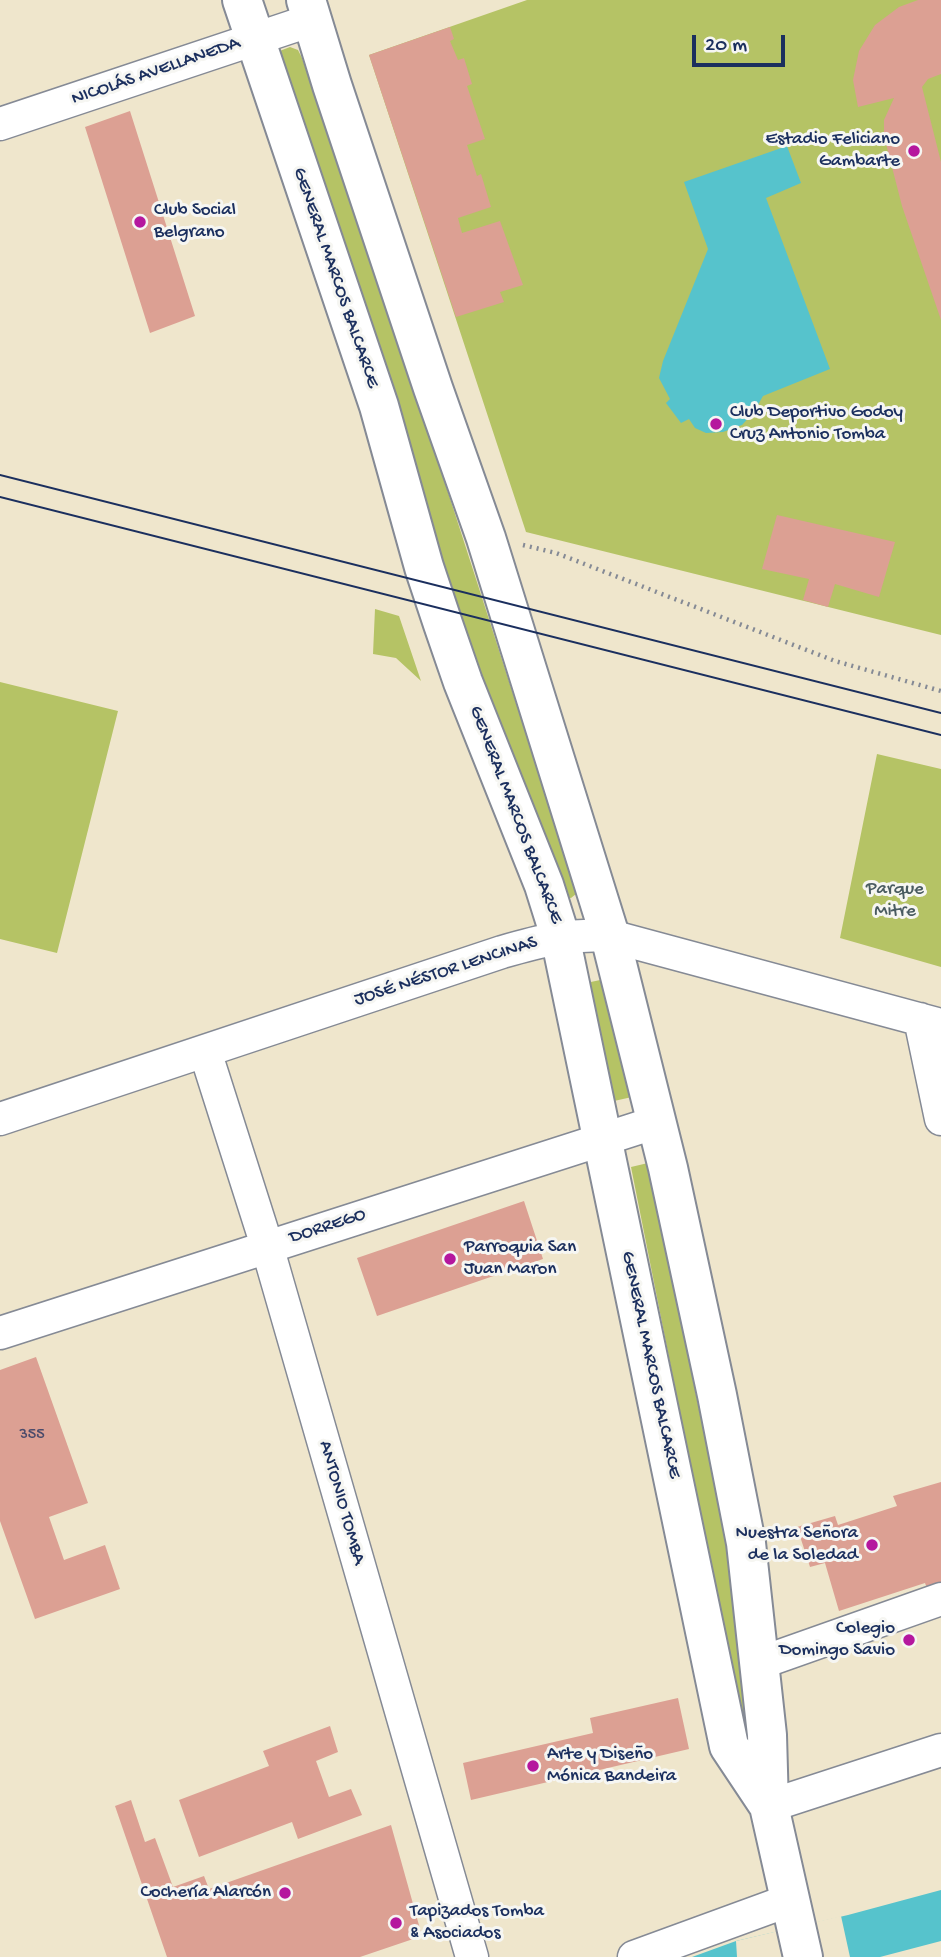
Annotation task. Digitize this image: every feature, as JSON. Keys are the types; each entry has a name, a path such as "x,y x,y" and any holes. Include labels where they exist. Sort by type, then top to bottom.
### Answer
{"main road":[{"name":"GENERAL MARCOS BALCARCE","path":"242,0 379,406 424,567 447,636 544,885 561,936 729,1746 769,1806"},
{"name":"GENERAL MARCOS BALCARCE","path":"309,10 433,388 486,538 610,936 657,1122 717,1395 746,1543 767,1735 769,1806 796,1928"}],"street":[{"name":"NICOLÁS AVELLANEDA","path":"0,124 255,38 309,10"},
{"name":"JOSÉ NÉSTOR LENCINAS","path":"0,1119 502,952 561,936 610,936 931,1022"},
{"path":"931,1022 941,1119"},
{"name":"ANTONIO TOMBA","path":"205,1051 267,1246 472,1957"},
{"name":"DORREGO","path":"0,1333 657,1122"},
{"path":"760,1663 941,1599"},
{"path":"769,1806 941,1750"},
{"path":"634,1957 796,1928"}],"path":[{"path":"486,538 556,552 835,661 941,691"}],"green space":[{"name":"Club Deportivo Godoy Cruz Antonio Tomba","path":"527,0 941,0 941,635 526,532 369,55"},
{"path":"290,47 298,50 302,58 417,396 575,886 576,894 571,898 565,897 505,753 275,55"},
{"path":"375,609 399,616 421,681 396,658 373,654"},
{"path":"0,682 118,711 57,953 0,939"},
{"name":"Parque Mitre","path":"877,754 941,769 941,967 840,938"},
{"path":"605,979 632,1097 614,1101 586,983"},
{"path":"648,1163 724,1530 747,1712 740,1714 631,1167"}],"water":[{"path":"787,146 801,183 766,198 830,369 763,396 742,425 723,432 706,433 695,428 689,419 681,423 666,403 670,399 659,378 663,361 708,249 684,182"},
{"path":"941,1890 941,1941 880,1957 692,1957 736,1941"}],"pier":[{"path":"841,1916 850,1957 737,1957 736,1941"}],"building":[{"name":"Estadio Feliciano Gambarte","path":"918,0 941,0 941,74 928,79 922,87 941,162 941,320 902,206 884,136 884,120 894,98 858,107 853,80 859,51 875,25 899,7"},
{"path":"450,27 454,39 450,41 458,60 464,58 472,84 467,86 485,139 467,145 477,176 481,174 491,207 458,218 462,233 500,221 523,285 500,292 504,302 456,317 369,55"},
{"name":"Club Social Belgrano","path":"130,111 195,316 150,333 85,127"},
{"path":"777,515 895,542 879,597 835,584 828,607 803,600 809,579 762,569"},
{"name":"Parroquia San Juan Maron","path":"524,1201 543,1259 377,1316 357,1258"},
{"path":"36,1357 88,1503 49,1517 64,1560 105,1545 120,1589 35,1619 0,1521 0,1370"},
{"name":"Nuestra Señora de la Soledad","path":"941,1482 941,1587 928,1591 925,1583 839,1611 825,1563 810,1567 797,1527 835,1516 838,1525 897,1506 893,1496"},
{"path":"678,1698 689,1749 471,1800 463,1763 593,1733 590,1718"},
{"path":"330,1726 338,1752 316,1761 329,1797 351,1789 362,1815 298,1839 292,1822 199,1857 179,1800 269,1766 263,1751"},
{"name":"Cochería Alarcón","path":"131,1800 145,1842 155,1838 173,1887 204,1876 209,1889 391,1825 422,1936 360,1957 167,1957 115,1806"}],"tram line":[{"path":"0,475 941,713"},
{"path":"0,497 941,735"}],"place":[{"name":"Estadio Feliciano Gambarte","path":"914,151"},
{"name":"Club Social Belgrano","path":"140,222"},
{"name":"Club Deportivo Godoy Cruz Antonio Tomba","path":"716,424"},
{"name":"Parroquia San Juan Maron","path":"450,1259"},
{"name":"Nuestra Señora de la Soledad","path":"872,1545"},
{"name":"Colegio Domingo Savio","path":"909,1640"},
{"name":"Arte y Diseño Mónica Bandeira","path":"533,1766"},
{"name":"Cochería Alarcón","path":"285,1893"},
{"name":"Tapizados Tomba & Asociados","path":"396,1923"}]}
